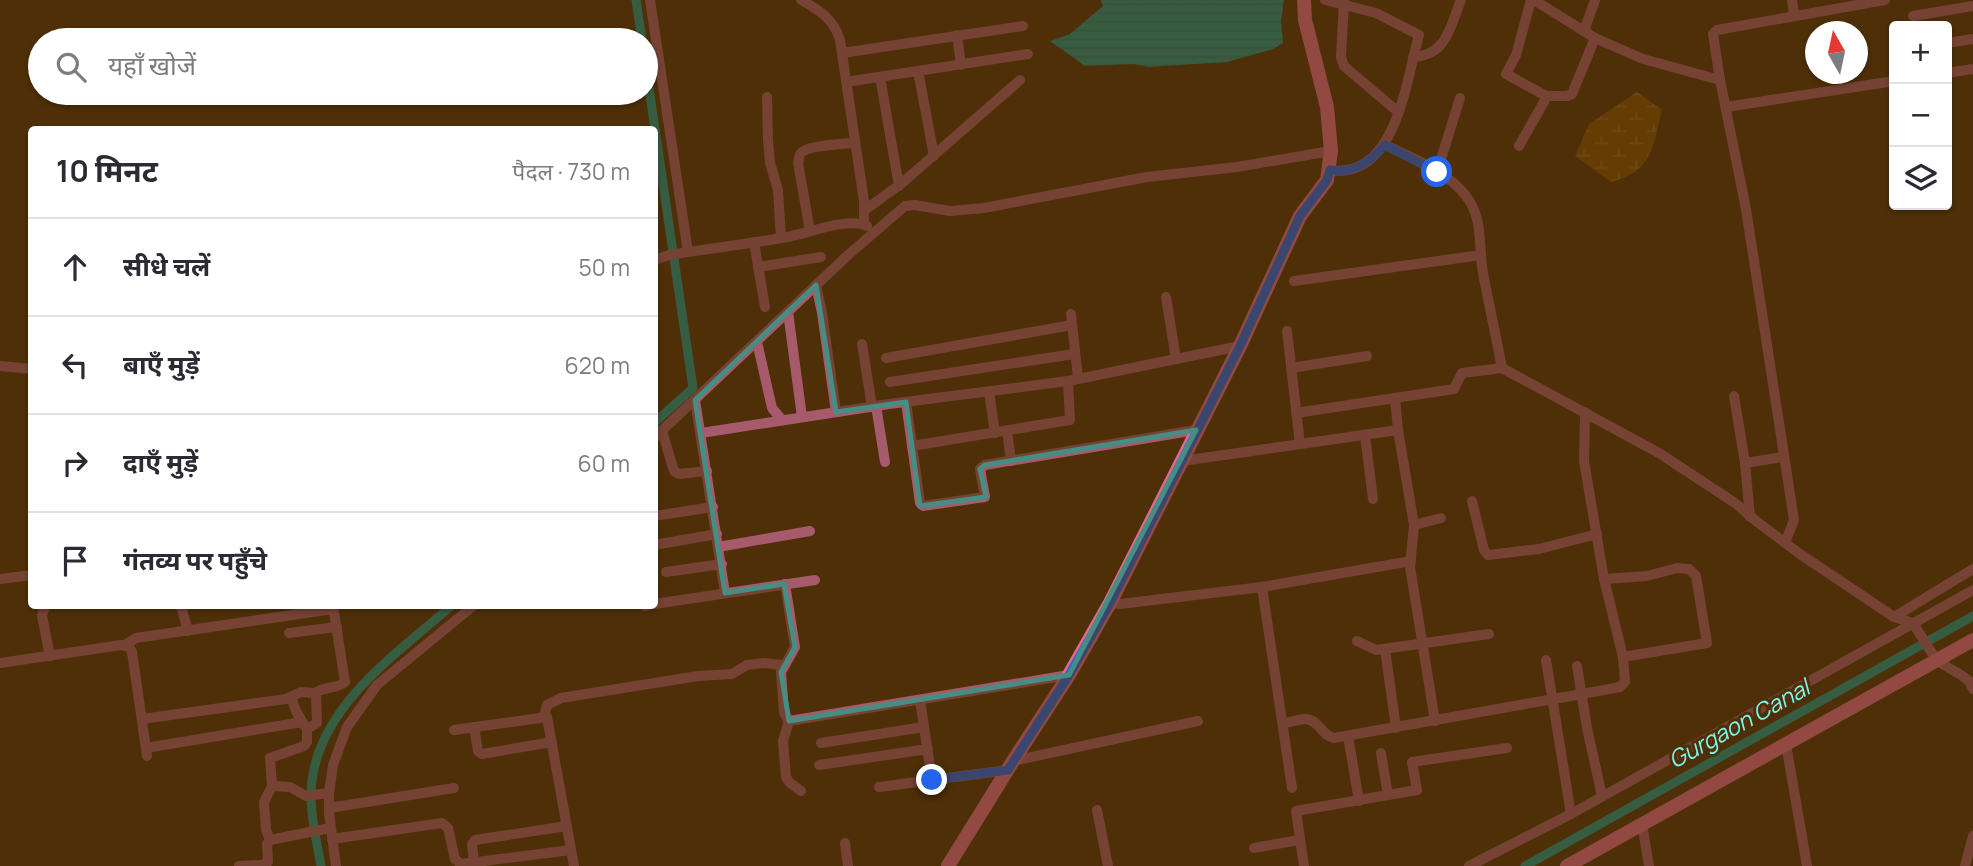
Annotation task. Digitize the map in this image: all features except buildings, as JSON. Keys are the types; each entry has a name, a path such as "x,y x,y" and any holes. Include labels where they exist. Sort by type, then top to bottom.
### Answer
{"street":[{"path":"650,0 654,28"},
{"path":"801,0 822,12 836,29 869,227"},
{"path":"948,866 1069,675 1110,603 1240,346 1300,216 1327,180 1331,151 1327,107 1305,20 1304,0"},
{"path":"1325,0 1343,2 1376,13 1419,35 1398,112 1385,145 1364,166 1342,172 1330,170"},
{"path":"1413,57 1426,56 1439,48 1461,0"},
{"path":"1595,38 1572,94 1546,96 1506,74 1516,55 1533,0 1595,38 1643,60 1720,79"},
{"path":"1584,31 1595,0"},
{"path":"1792,0 1794,16"},
{"path":"1785,543 1794,520 1746,209 1713,34 1717,30 1885,0"},
{"path":"1343,2 1341,57 1344,66 1398,112"},
{"path":"1913,16 1973,6"},
{"path":"842,53 1023,26"},
{"path":"957,35 961,65"},
{"path":"1952,42 1973,39"},
{"path":"846,82 1028,54"},
{"path":"658,56 686,252"},
{"path":"1952,72 1973,69"},
{"path":"918,71 934,156"},
{"path":"880,77 899,186"},
{"path":"865,210 899,186 1020,80"},
{"path":"1726,107 1889,82"},
{"path":"1519,146 1546,96"},
{"path":"767,97 770,163 778,190 780,238"},
{"path":"1437,172 1460,98"},
{"path":"810,231 798,163 802,151 854,143"},
{"path":"1385,145 1437,172 1466,196 1479,220 1481,255 1502,368"},
{"path":"707,471 678,474 674,471 658,434 816,285 869,227 905,206 956,211 984,208 1147,177 1237,167 1331,151"},
{"path":"658,259 833,226 869,227"},
{"path":"754,242 765,307"},
{"path":"1294,281 1481,255"},
{"path":"758,267 821,257"},
{"path":"816,285 836,412"},
{"path":"1166,297 1176,359"},
{"path":"788,312 802,417"},
{"path":"886,358 1072,320 1074,354 1070,420 912,446"},
{"path":"1287,331 1300,444"},
{"path":"757,342 772,408 782,420"},
{"path":"862,344 885,462"},
{"path":"701,433 1073,380 1240,346"},
{"path":"890,382 1074,354"},
{"path":"1291,368 1367,356"},
{"path":"0,366 28,369"},
{"path":"1296,413 1454,389 1462,373 1502,368 1659,453 1735,503 1785,543 1894,617 1916,628 1937,660 1969,681 1973,689"},
{"path":"989,391 995,433"},
{"path":"1734,396 1745,463 1750,517"},
{"path":"1395,398 1414,525 1410,567 1420,643 1435,721"},
{"path":"695,400 726,593"},
{"path":"906,402 919,503 923,506 985,497 981,466 1196,430"},
{"path":"1284,723 1306,719 1314,722 1327,737 1348,736 1620,687 1625,682 1623,657 1604,579 1584,461 1586,412"},
{"path":"1182,460 1398,430"},
{"path":"1007,431 1011,461"},
{"path":"1365,435 1373,499"},
{"path":"1745,463 1783,457"},
{"path":"1472,501 1484,550 1488,555 1539,550 1597,534"},
{"path":"658,515 713,507"},
{"path":"1414,525 1441,518"},
{"path":"718,547 810,531"},
{"path":"658,544 717,534"},
{"path":"1110,603 1262,587 1411,561"},
{"path":"666,572 722,564"},
{"path":"1604,579 1647,576 1677,568 1689,569 1696,576 1707,643 1623,657"},
{"path":"1894,617 1973,569"},
{"path":"0,579 28,576"},
{"path":"658,603 815,580"},
{"path":"785,584 795,647 781,672 784,713 789,721 783,741 786,777 801,791"},
{"path":"1262,587 1292,788"},
{"path":"1469,866 1916,628 1973,590"},
{"path":"44,609 42,616 50,656"},
{"path":"182,609 188,631"},
{"path":"0,663 125,645 136,638 321,609"},
{"path":"142,719 291,697 301,692 316,693 345,682 333,609"},
{"path":"320,794 354,713 372,690 469,609"},
{"path":"289,633 337,627"},
{"path":"1357,641 1376,650 1489,634"},
{"path":"1567,866 1973,640"},
{"path":"125,645 132,652 146,752 317,723 316,693"},
{"path":"1385,649 1396,728"},
{"path":"1546,660 1571,814"},
{"path":"544,716 548,705 561,698 698,676 732,674 747,665 783,665"},
{"path":"1577,666 1602,796"},
{"path":"789,721 1069,675"},
{"path":"270,840 266,830 264,802 272,786 270,758 304,746 307,742 305,726 291,697"},
{"path":"920,700 932,780"},
{"path":"454,730 544,716"},
{"path":"544,716 549,721 574,866"},
{"path":"878,787 1010,765 1198,721"},
{"path":"474,727 480,753 552,742"},
{"path":"821,743 924,727"},
{"path":"1348,736 1359,800"},
{"path":"1786,744 1807,866"},
{"path":"1304,866 1296,811 1417,790 1412,762 1507,748"},
{"path":"819,765 928,749"},
{"path":"1381,753 1388,795"},
{"path":"272,786 290,788 302,795 320,794"},
{"path":"329,808 454,788"},
{"path":"320,794 329,808"},
{"path":"320,830 329,808"},
{"path":"1097,810 1108,866"},
{"path":"332,839 442,823 448,828 457,862 461,864 571,850"},
{"path":"1643,824 1649,866"},
{"path":"474,863 472,844 478,839 567,826"},
{"path":"239,866 262,865 268,862 267,844 270,840 320,830 332,839 336,866"},
{"path":"1965,866 1973,836"},
{"path":"1254,848 1299,840"},
{"path":"845,843 848,866"}],"highlighted area":[{"path":"816,285 836,412 906,402 920,506 986,497 980,469 985,465 1196,430 1069,675 789,721 781,672 795,647 784,584 725,593 695,400"}],"green space":[{"path":"1637,92 1662,110 1653,146 1649,156 1636,171 1611,182 1575,156 1589,124"}],"water":[{"path":"1101,0 1284,0 1281,21 1283,43 1273,49 1227,62 1148,67 1134,64 1085,66 1050,41 1070,34 1103,6"}],"waterway":[{"path":"636,0 640,28"},
{"path":"651,105 655,126"},
{"path":"658,150 693,388 658,419"},
{"path":"321,866 313,820 311,785 321,748 333,723 367,680 448,609"},
{"name":"Gurgaon Canal","path":"1525,866 1973,616"}],"route":[{"path":"932,780 1008,770 1069,675 1110,603 1240,346 1300,216 1327,180 1330,170 1342,172 1364,166 1385,145 1437,172"}]}
